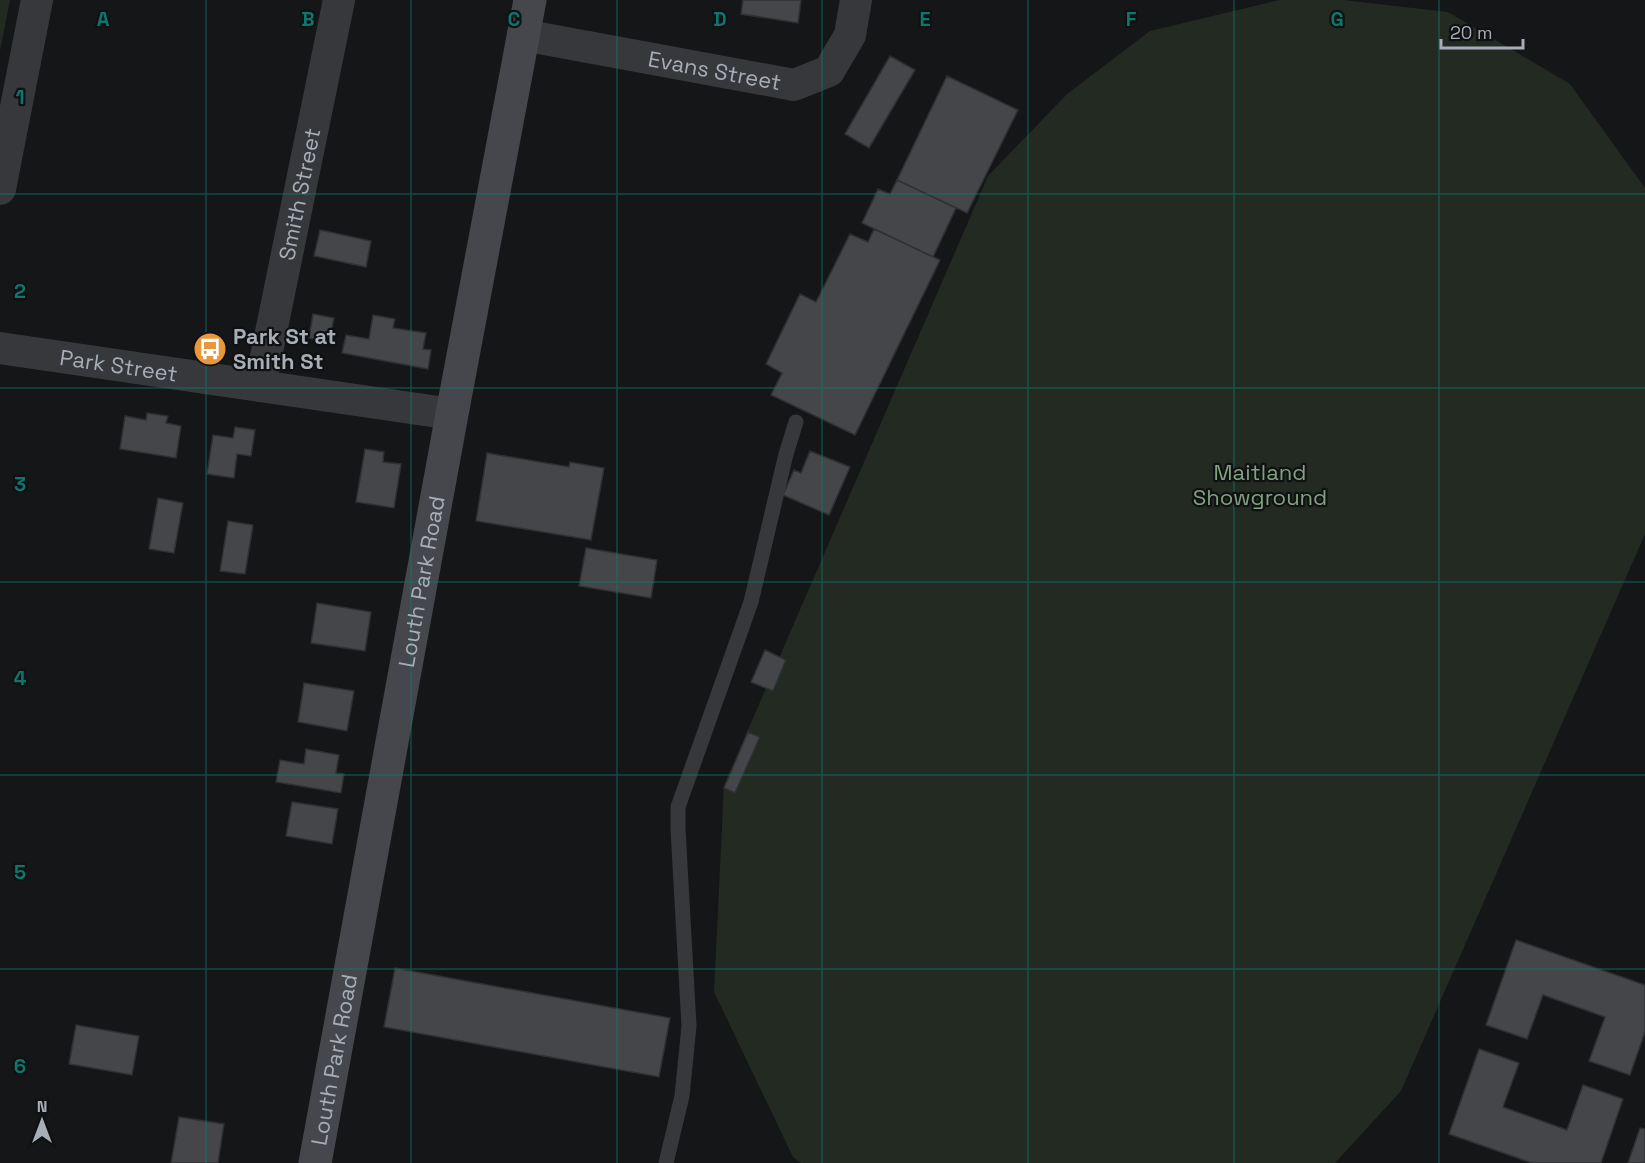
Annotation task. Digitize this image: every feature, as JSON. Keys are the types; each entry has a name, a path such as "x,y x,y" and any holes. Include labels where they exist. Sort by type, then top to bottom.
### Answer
{"street":[{"path":"0,189 37,0"},
{"name":"Smith Street","path":"260,386 339,0"},
{"name":"Louth Park Road","path":"315,1163 530,0"},
{"name":"Evans Street","path":"523,35 794,85 829,71 850,35 856,0"},
{"name":"Park Street","path":"0,348 452,414"}],"lane":[{"path":"666,1163 682,1096 689,1026 678,807 751,602 786,454 796,422"}],"green space":[{"path":"0,0 10,0 0,51"},
{"name":"Maitland Showground","path":"1279,0 1343,0 1448,12 1570,84 1645,188 1645,534 1401,1091 1335,1163 801,1163 793,1157 714,992 724,785 988,176 1067,94 1150,31"}],"building":[{"path":"743,0 801,0 798,23 741,14"},
{"path":"890,56 915,70 869,148 845,134"},
{"path":"947,76 1018,110 967,213 897,180"},
{"path":"897,180 956,208 933,257 862,223 878,189 890,194"},
{"path":"874,229 940,260 855,435 771,395 782,373 766,364 800,294 816,302 850,234 868,242"},
{"path":"320,230 371,241 366,267 314,256"},
{"path":"313,314 334,318 329,342 309,338"},
{"path":"373,315 395,319 393,328 426,333 423,349 431,350 428,369 342,353 346,335 369,339"},
{"path":"147,413 168,416 166,423 181,426 176,458 120,449 125,416 146,420"},
{"path":"235,427 255,430 251,456 237,454 234,478 207,474 213,435 233,438"},
{"path":"365,449 384,452 383,462 401,464 394,508 356,502"},
{"path":"810,451 850,467 829,515 783,495 794,470 801,473"},
{"path":"487,453 569,467 570,462 604,468 591,540 476,521"},
{"path":"158,498 183,503 174,553 149,549"},
{"path":"228,521 253,525 245,574 220,571"},
{"path":"586,548 657,560 651,598 579,586"},
{"path":"317,603 371,612 365,651 311,643"},
{"path":"765,650 786,660 773,691 751,682"},
{"path":"304,683 354,691 347,731 298,722"},
{"path":"748,732 760,737 735,793 724,788"},
{"path":"306,749 339,755 336,773 344,774 341,793 276,782 280,760 304,764"},
{"path":"292,802 338,809 332,844 286,836"},
{"path":"1516,940 1645,985 1645,1032 1630,1075 1589,1061 1605,1017 1543,995 1527,1039 1486,1025"},
{"path":"395,968 670,1018 659,1077 384,1027"},
{"path":"76,1025 139,1036 132,1075 69,1064"},
{"path":"1479,1049 1519,1063 1503,1107 1567,1130 1583,1085 1623,1099 1601,1163 1532,1163 1449,1134"},
{"path":"179,1117 224,1124 218,1163 171,1163"},
{"path":"1640,1128 1645,1129 1645,1163 1628,1163"}],"place":[{"name":"Park St at Smith St","path":"210,349"}]}
